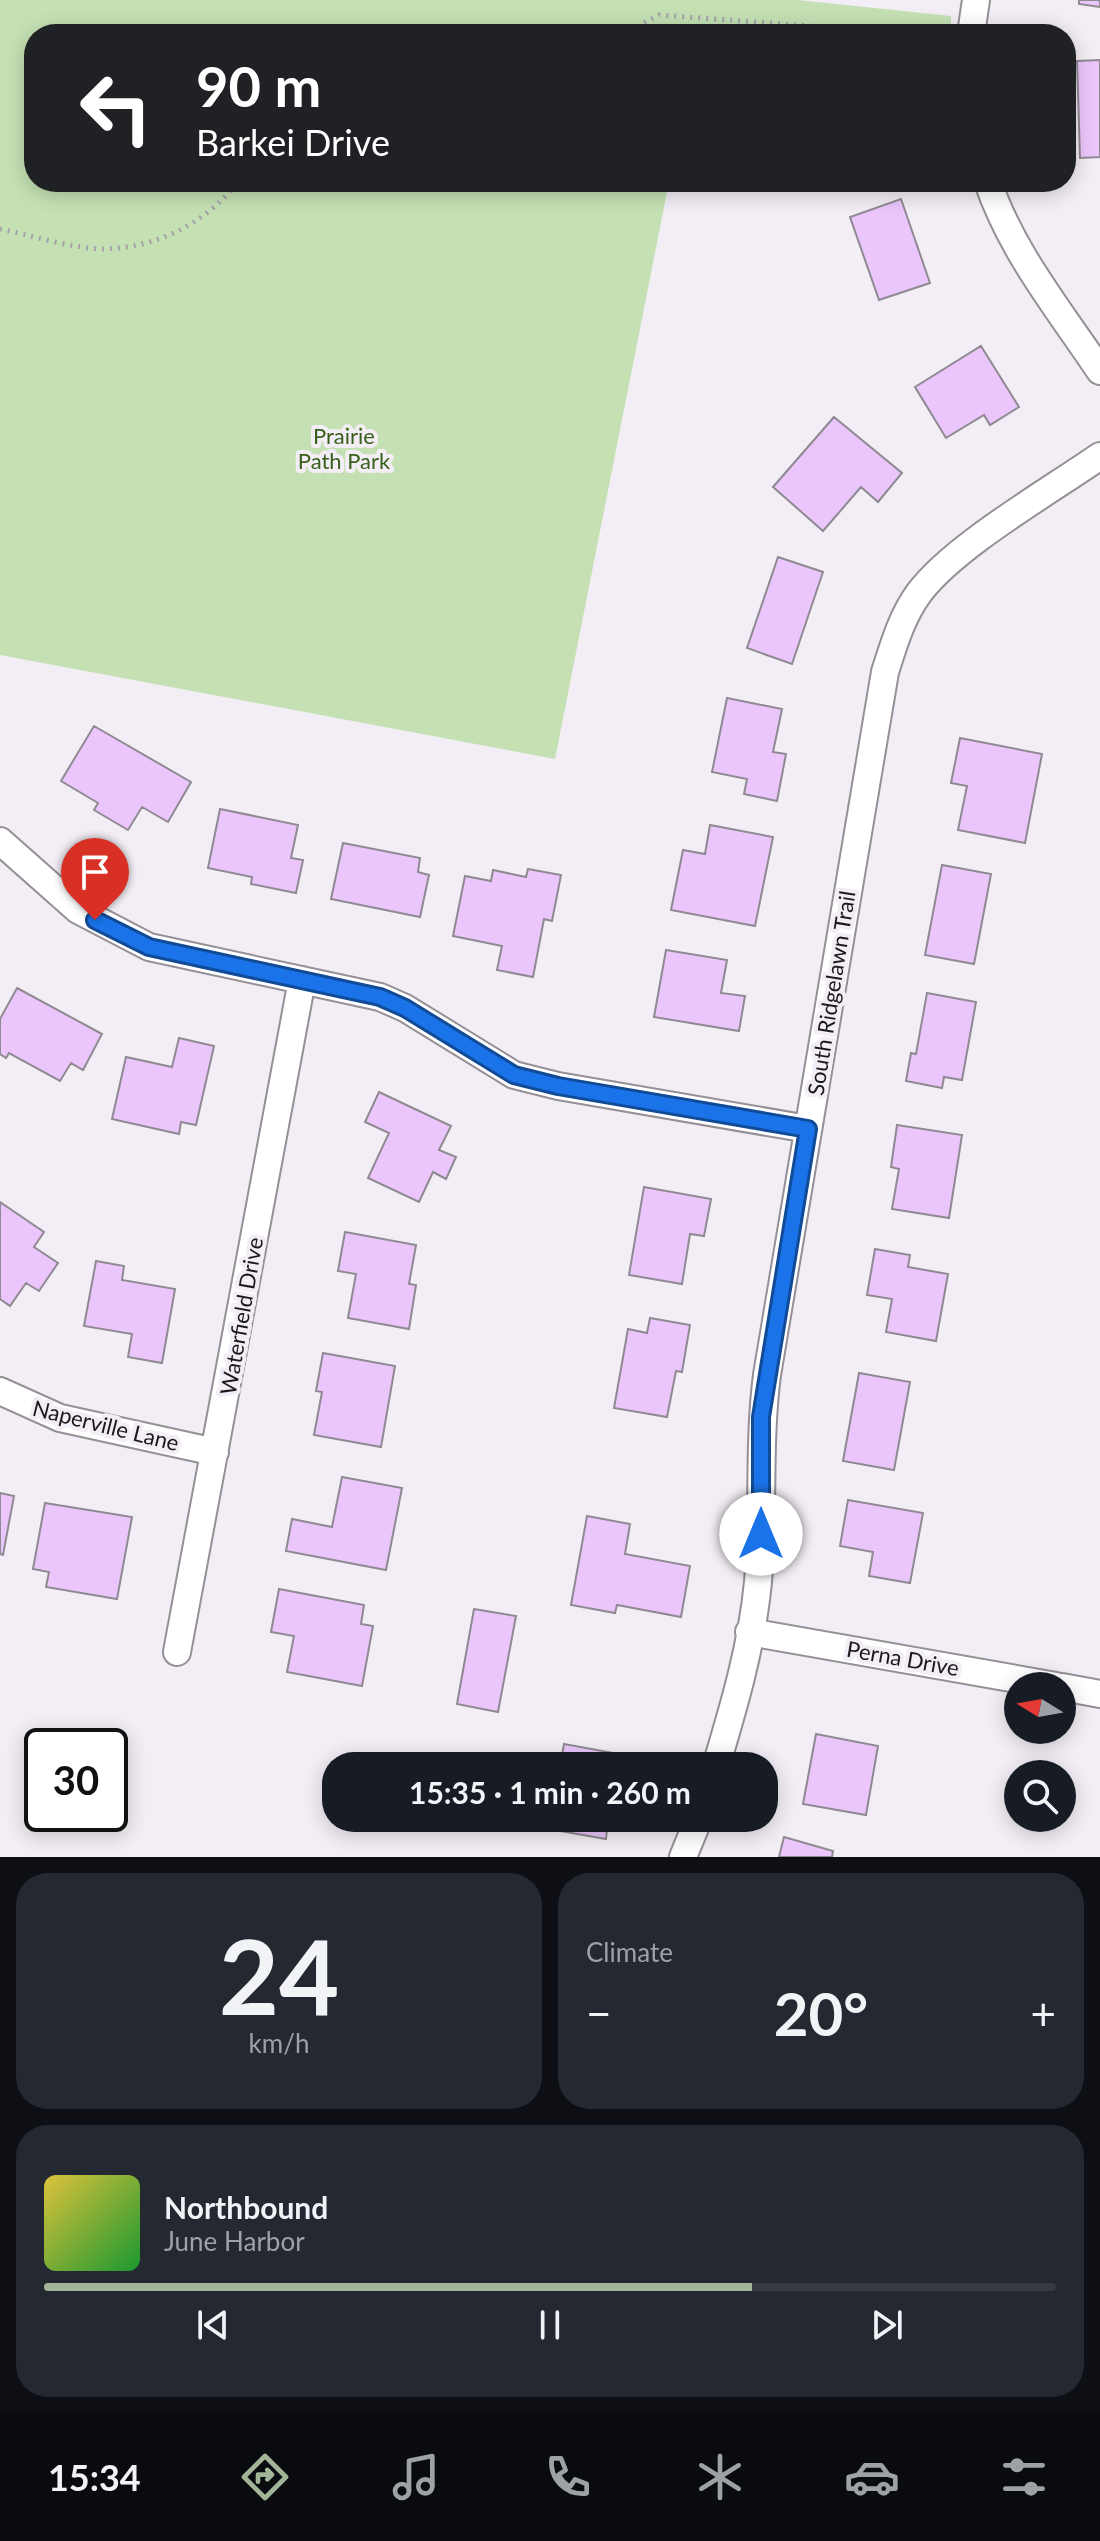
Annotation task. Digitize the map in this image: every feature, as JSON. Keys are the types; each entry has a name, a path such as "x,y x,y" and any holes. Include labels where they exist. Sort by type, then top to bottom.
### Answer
{"street":[{"path":"972,24 976,0"},
{"path":"991,192 1025,260 1100,371"},
{"name":"South Ridgelawn Trail","path":"720,1752 739,1687 749,1632 761,1534 761,1417 885,672 900,627 919,593 949,562 1100,456"},
{"path":"0,841 78,910 149,947 380,997 405,1008 514,1075 558,1086 808,1129"},
{"name":"Waterfield Drive","path":"177,1652 302,980"},
{"name":"Naperville Lane","path":"0,1391 60,1418 215,1452"},
{"name":"Perna Drive","path":"749,1632 1004,1676"},
{"name":"Perna Drive","path":"1076,1689 1100,1694"},
{"path":"683,1857 693,1832"}],"path":[{"path":"642,24 659,15 792,24"},
{"path":"0,229 103,249 176,235 220,205 230,192"}],"green space":[{"name":"Prairie Path Park","path":"0,0 798,0 951,16 951,24 24,24 24,192 667,192 555,759 0,655"}],"building":[{"path":"1079,0 1100,0 1100,7 1079,4"},
{"path":"1100,60 1100,157 1080,158 1077,61"},
{"path":"901,199 930,283 879,300 850,217"},
{"path":"981,346 1019,407 990,425 984,415 946,438 915,387"},
{"path":"834,417 902,473 878,502 861,487 823,531 773,487"},
{"path":"778,557 823,572 792,664 747,648"},
{"path":"727,698 782,709 773,752 786,754 777,801 744,794 747,779 712,772"},
{"path":"94,726 191,782 168,822 142,807 128,830 94,810 98,803 61,781"},
{"path":"960,738 1042,754 1025,843 958,830 967,786 951,783"},
{"path":"220,809 298,825 291,858 303,860 296,893 251,884 252,877 208,868"},
{"path":"710,825 773,837 755,926 671,910 683,850 705,854"},
{"path":"343,843 420,858 418,872 429,875 420,917 331,899"},
{"path":"942,865 991,874 974,964 925,955"},
{"path":"528,869 561,875 552,921 544,919 533,977 497,970 502,946 453,936 465,876 491,881 493,870 526,877"},
{"path":"666,950 727,960 721,993 745,996 739,1031 654,1017"},
{"path":"17,988 102,1034 83,1070 71,1063 60,1081 9,1053 6,1058 0,1054 0,1019"},
{"path":"927,993 976,1002 962,1080 944,1077 942,1088 906,1081 911,1053 916,1054"},
{"path":"179,1038 214,1046 196,1125 181,1122 179,1134 112,1119 126,1057 172,1067"},
{"path":"379,1092 451,1126 439,1150 456,1157 446,1179 433,1172 419,1202 368,1178 389,1133 365,1122"},
{"path":"897,1125 962,1135 949,1218 892,1209 899,1169 891,1167"},
{"path":"644,1187 711,1199 704,1236 690,1234 682,1284 629,1275"},
{"path":"0,1202 44,1232 34,1247 58,1263 39,1291 26,1283 10,1306 0,1299"},
{"path":"345,1232 416,1245 409,1284 416,1285 409,1329 348,1318 356,1274 338,1271"},
{"path":"875,1249 910,1255 908,1267 948,1274 936,1341 886,1332 892,1299 867,1295"},
{"path":"96,1261 124,1266 122,1280 175,1289 162,1363 128,1357 132,1334 84,1326"},
{"path":"650,1318 690,1325 682,1372 676,1371 667,1417 614,1408 628,1329 647,1333"},
{"path":"323,1353 395,1366 381,1447 314,1435 322,1392 316,1391"},
{"path":"859,1373 910,1382 894,1470 843,1461"},
{"path":"342,1477 402,1488 386,1570 286,1551 292,1519 332,1527"},
{"path":"0,1493 14,1496 3,1555 0,1554"},
{"path":"848,1500 923,1513 910,1583 869,1576 873,1552 840,1546"},
{"path":"45,1503 132,1517 117,1599 46,1587 49,1572 33,1569"},
{"path":"587,1516 630,1524 625,1554 690,1566 681,1617 617,1605 615,1613 571,1605"},
{"path":"279,1589 364,1605 361,1624 373,1626 362,1686 287,1672 294,1636 271,1632"},
{"path":"474,1609 516,1616 498,1712 457,1704"},
{"path":"816,1734 878,1746 866,1815 803,1804"},
{"path":"564,1744 608,1752 563,1752"},
{"path":"566,1832 607,1832 606,1839"},
{"path":"784,1837 833,1851 832,1857 779,1857"}],"route":[{"path":"95,920 149,947 224,966 380,997 405,1008 514,1075 558,1086 808,1129 761,1417 761,1534"}]}
